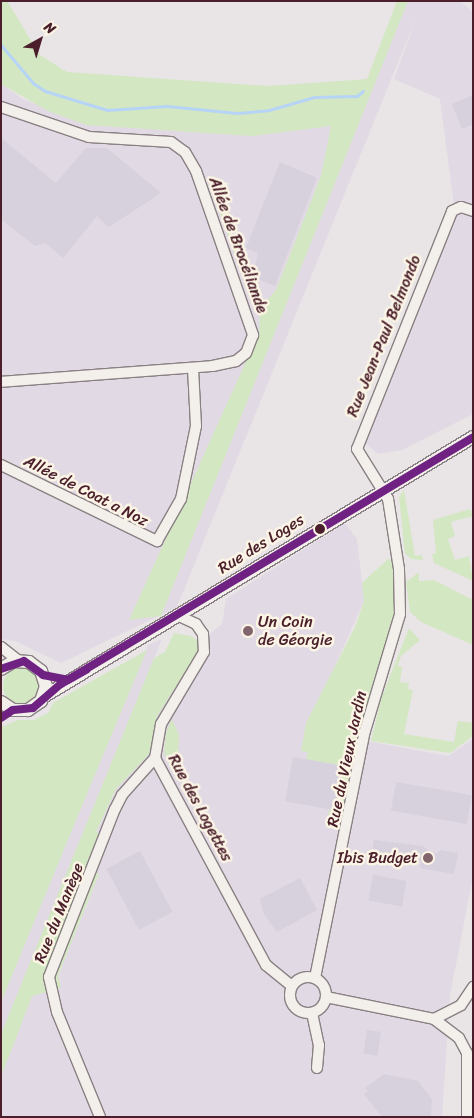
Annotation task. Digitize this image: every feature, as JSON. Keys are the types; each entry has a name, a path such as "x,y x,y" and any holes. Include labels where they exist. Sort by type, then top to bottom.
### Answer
{"street":[{"name":"Allée de Brocéliande","path":"1,107 89,137 172,142 185,152 196,171 253,335 246,353 236,361 193,368 1,382"},
{"name":"Rue Jean-Paul Belmondo","path":"383,489 357,449 362,433 452,211 462,207 473,212"},
{"name":"Allée de Coat a Noz","path":"1,465 157,541 180,499 196,426 193,368"},
{"name":"Rue des Loges","path":"1,718 13,710 28,710 68,680 179,616 383,489 473,437"},
{"name":"Rue du Vieux Jardin","path":"315,978 365,731 400,614 399,568 388,499 383,489"},
{"name":"Rue des Logettes","path":"179,616 196,624 206,643 190,676 161,724 155,758 266,965 292,986"},
{"path":"1,647 19,660 33,664 43,675 68,680"},
{"path":"1,669 19,660"},
{"path":"43,675 43,697"},
{"path":"1,702 13,710"},
{"name":"Rue du Manège","path":"100,1117 57,1012 49,977 115,809 122,795 155,758"},
{"path":"302,978 315,978 324,988 326,997 322,1007 312,1013 295,1008 290,1000 292,986 302,978"},
{"path":"434,1020 462,1005 473,988"},
{"path":"326,997 434,1020 459,1038 467,1053 467,1117"},
{"path":"312,1013 320,1045 317,1068"}],"shaded area":[{"path":"408,1 460,1 473,12 473,414 402,450 378,454 363,441 455,214 440,99 394,79 418,13 177,607 61,663 15,641 1,639 1,84 23,99 86,125 367,102"},
{"path":"345,523 357,539 364,601 310,722 356,739 448,756 473,739 473,877 450,995 442,1117 1,1117 1,1077 32,996 58,976 99,875 88,868 100,834 96,833 116,789 149,754 157,716 199,642 222,624 226,599"},
{"path":"162,639 1,1034 1,1002 148,645"}],"green space":[{"path":"1,1 7,1 40,55 67,72 268,86 367,79 397,1 408,1 161,616 129,620 259,333 260,308 276,290 321,176 331,126 251,136 86,125 48,111 1,84"},
{"path":"213,194 222,195 234,225 230,238 249,275 243,277"},
{"path":"404,490 415,556 422,555 423,560 411,559 405,553 399,497"},
{"path":"470,509 473,516 451,522 455,536 448,539 455,560 469,556 473,581 434,563 432,554 436,553 433,520"},
{"path":"389,558 394,568 397,603 393,629 356,739 340,821 327,818 343,766 306,759 308,752 301,751 306,723 355,627 364,601 362,583"},
{"path":"419,572 419,581 434,580 473,600 473,645 421,622 410,612 406,582"},
{"path":"409,628 420,640 401,656 398,666 402,667 400,682 409,683 408,689 413,690 404,734 454,742 458,721 473,723 473,736 450,753 371,741 381,699"},
{"path":"174,633 191,636 199,642 199,650 157,716 149,754 116,789 96,832 100,834 88,868 99,874 58,976 61,988 32,996 1,1077 1,1034 154,658 165,652"},
{"path":"147,650 1,1002 1,727 18,720 34,720 48,713 53,703"},
{"path":"21,668 28,669 34,673 38,679 38,693 34,699 28,703 21,704 14,703 8,699 4,693 3,686 4,679 8,673 14,669"},
{"path":"172,719 179,735 177,780 164,753 166,733"}],"building":[{"path":"473,95 473,124 462,129 452,104"},
{"path":"1,138 56,183 86,148 107,148 161,193 109,227 97,216 63,258 45,243 35,246 1,219"},
{"path":"280,162 317,178 275,286 253,277 258,253 246,248"},
{"path":"293,757 343,766 335,810 285,801"},
{"path":"396,782 472,795 467,824 391,811"},
{"name":"Ibis Budget","path":"374,840 423,846 433,855 441,850 458,853 454,874 420,868 421,862 393,857 392,862 371,859"},
{"path":"140,851 172,912 139,930 106,869"},
{"path":"373,875 406,881 402,907 368,901"},
{"path":"300,878 317,910 277,932 264,914 260,899"},
{"path":"367,1030 381,1032 378,1056 364,1054"},
{"path":"384,1074 418,1081 432,1099 431,1117 382,1117 364,1094 368,1091 365,1088"}],"waterway":[{"path":"1,45 33,83 45,91 107,110 167,106 237,113 269,110 314,97 357,96 363,91"}],"transit line":[{"path":"1,718 13,710 33,708 61,684 473,437"},
{"path":"1,669 24,661 43,675 68,680 86,670"}],"place":[{"name":"Un Coin de Géorgie","path":"248,631"},
{"name":"Ibis Budget","path":"428,858"}]}
